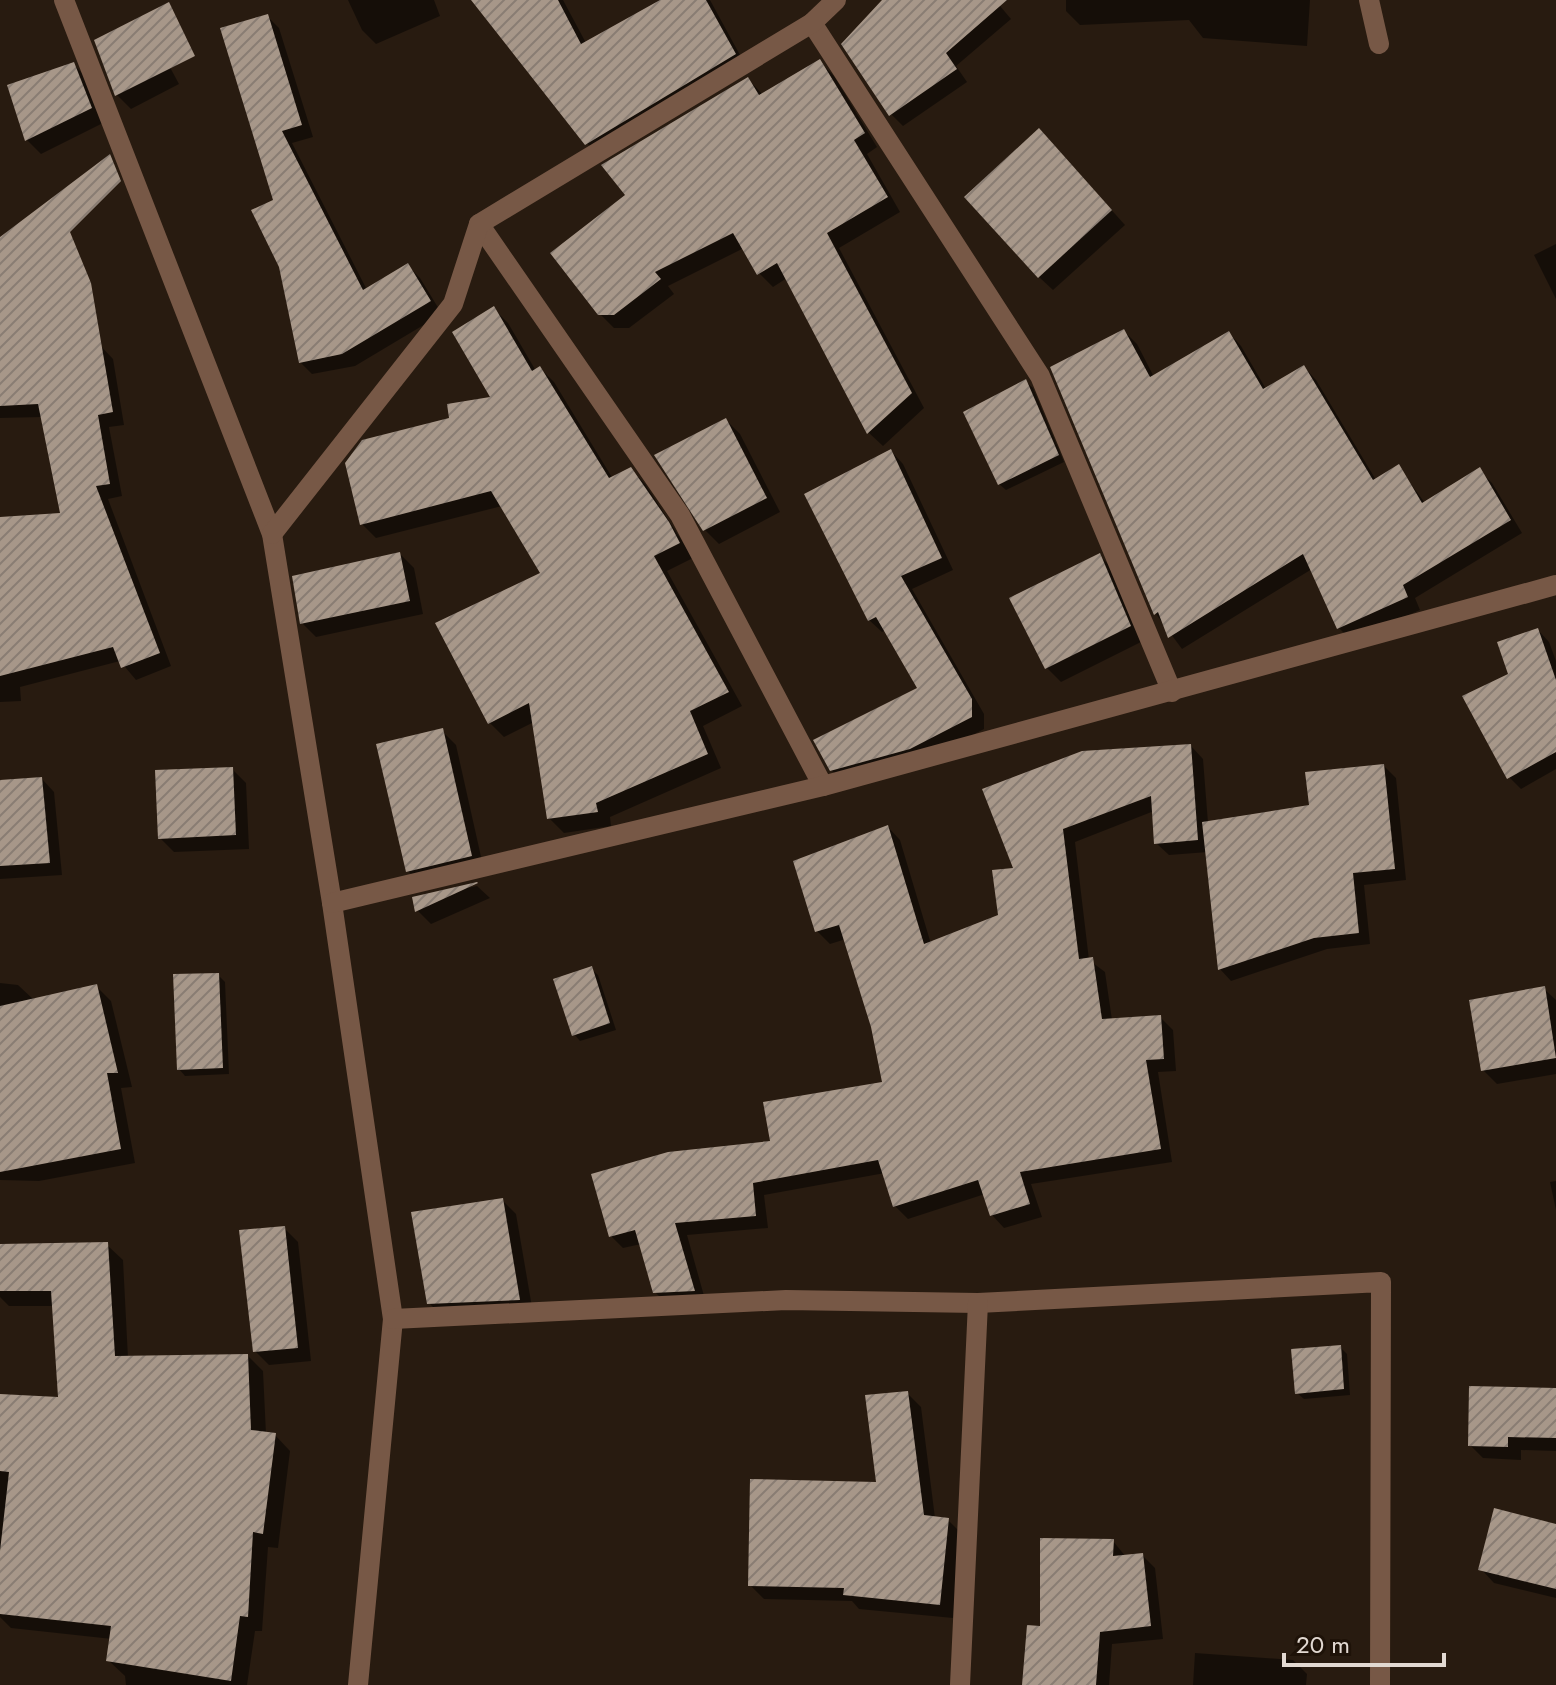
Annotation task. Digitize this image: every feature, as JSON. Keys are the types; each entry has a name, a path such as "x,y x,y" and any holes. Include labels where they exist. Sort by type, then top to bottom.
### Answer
{"street":[{"path":"64,0 272,534 332,903 393,1319 358,1685"},
{"path":"272,534 453,304 479,224 812,23 836,0"},
{"path":"1369,0 1379,44"},
{"path":"812,23 1040,376 1172,692"},
{"path":"479,224 680,515 823,786"},
{"path":"332,903 823,786 1556,585"},
{"path":"393,1319 786,1300 978,1303 1381,1282 1380,1685"},
{"path":"960,1685 978,1303"}],"building":[{"path":"471,0 558,0 581,44 660,0 706,0 736,54 585,145"},
{"path":"882,0 1007,0 946,53 957,69 889,116 841,44"},
{"path":"169,2 195,56 115,96 94,40"},
{"path":"268,14 302,125 282,131 363,290 408,263 431,301 342,354 299,363 279,267 251,210 273,200 220,28"},
{"path":"820,59 865,133 854,140 888,197 827,233 912,393 867,434 777,263 757,275 733,233 655,272 661,279 614,315 598,315 550,253 625,195 601,165 748,77 759,95"},
{"path":"74,62 92,108 25,141 7,85"},
{"path":"1039,128 1112,210 1038,278 964,197"},
{"path":"110,154 121,181 70,232 91,283 113,412 98,415 110,484 96,486 160,653 121,668 113,647 0,676 0,517 60,513 38,404 0,406 0,237"},
{"path":"494,306 532,371 540,366 609,478 631,467 669,522 680,543 654,556 729,692 690,711 708,754 596,803 598,812 547,819 529,703 488,724 435,623 540,573 491,491 360,525 345,463 362,440 449,418 447,404 490,397 452,332"},
{"path":"1124,329 1150,377 1229,331 1263,389 1304,365 1373,480 1399,464 1422,503 1480,467 1511,520 1403,585 1408,597 1337,629 1303,554 1168,638 1158,612 1154,615 1050,367"},
{"path":"1026,379 1059,455 998,485 963,412"},
{"path":"726,418 767,498 703,531 654,455"},
{"path":"891,449 942,558 901,576 972,699 972,717 910,749 830,771 813,740 917,688 876,617 868,621 804,494"},
{"path":"400,552 410,601 300,624 292,576"},
{"path":"1100,553 1131,626 1045,669 1009,598"},
{"path":"1538,628 1556,680 1556,752 1507,779 1462,696 1508,674 1497,642"},
{"path":"443,728 472,856 406,872 376,744"},
{"path":"1191,744 1198,840 1154,844 1151,796 1063,829 1079,959 1093,957 1102,1019 1161,1015 1164,1059 1146,1060 1161,1149 1020,1172 1030,1204 990,1216 978,1180 893,1207 878,1160 753,1183 756,1216 675,1223 695,1291 653,1293 635,1230 609,1237 591,1174 668,1152 770,1141 763,1102 882,1082 871,1027 839,925 815,932 793,861 888,825 924,944 998,915 992,870 1013,868 982,789 1082,751"},
{"path":"1384,764 1395,869 1353,873 1359,933 1314,938 1218,970 1202,822 1309,805 1305,772"},
{"path":"233,767 236,835 158,839 155,770"},
{"path":"42,777 50,863 0,866 0,780"},
{"path":"478,883 415,912 412,897"},
{"path":"592,966 610,1023 572,1036 553,979"},
{"path":"219,973 223,1068 177,1070 173,974"},
{"path":"97,984 118,1073 107,1073 121,1149 0,1172 0,1006"},
{"path":"1545,986 1556,1058 1481,1071 1469,1000"},
{"path":"503,1198 520,1300 427,1304 411,1212"},
{"path":"285,1226 298,1348 253,1352 239,1230"},
{"path":"108,1242 115,1356 248,1354 251,1430 276,1433 263,1534 253,1532 248,1617 240,1616 231,1681 106,1661 111,1626 0,1614 0,1551 9,1472 0,1471 0,1394 58,1397 51,1291 0,1291 0,1244"},
{"path":"1341,1345 1344,1389 1295,1394 1291,1349"},
{"path":"1469,1386 1556,1388 1556,1438 1508,1437 1508,1447 1468,1446"},
{"path":"908,1391 924,1515 949,1518 940,1605 843,1595 844,1588 748,1586 750,1479 876,1482 865,1395"},
{"path":"1494,1508 1556,1524 1556,1589 1478,1570"},
{"path":"1040,1538 1114,1539 1113,1556 1143,1553 1151,1626 1100,1632 1096,1685 1022,1685 1027,1625 1040,1626"}]}
